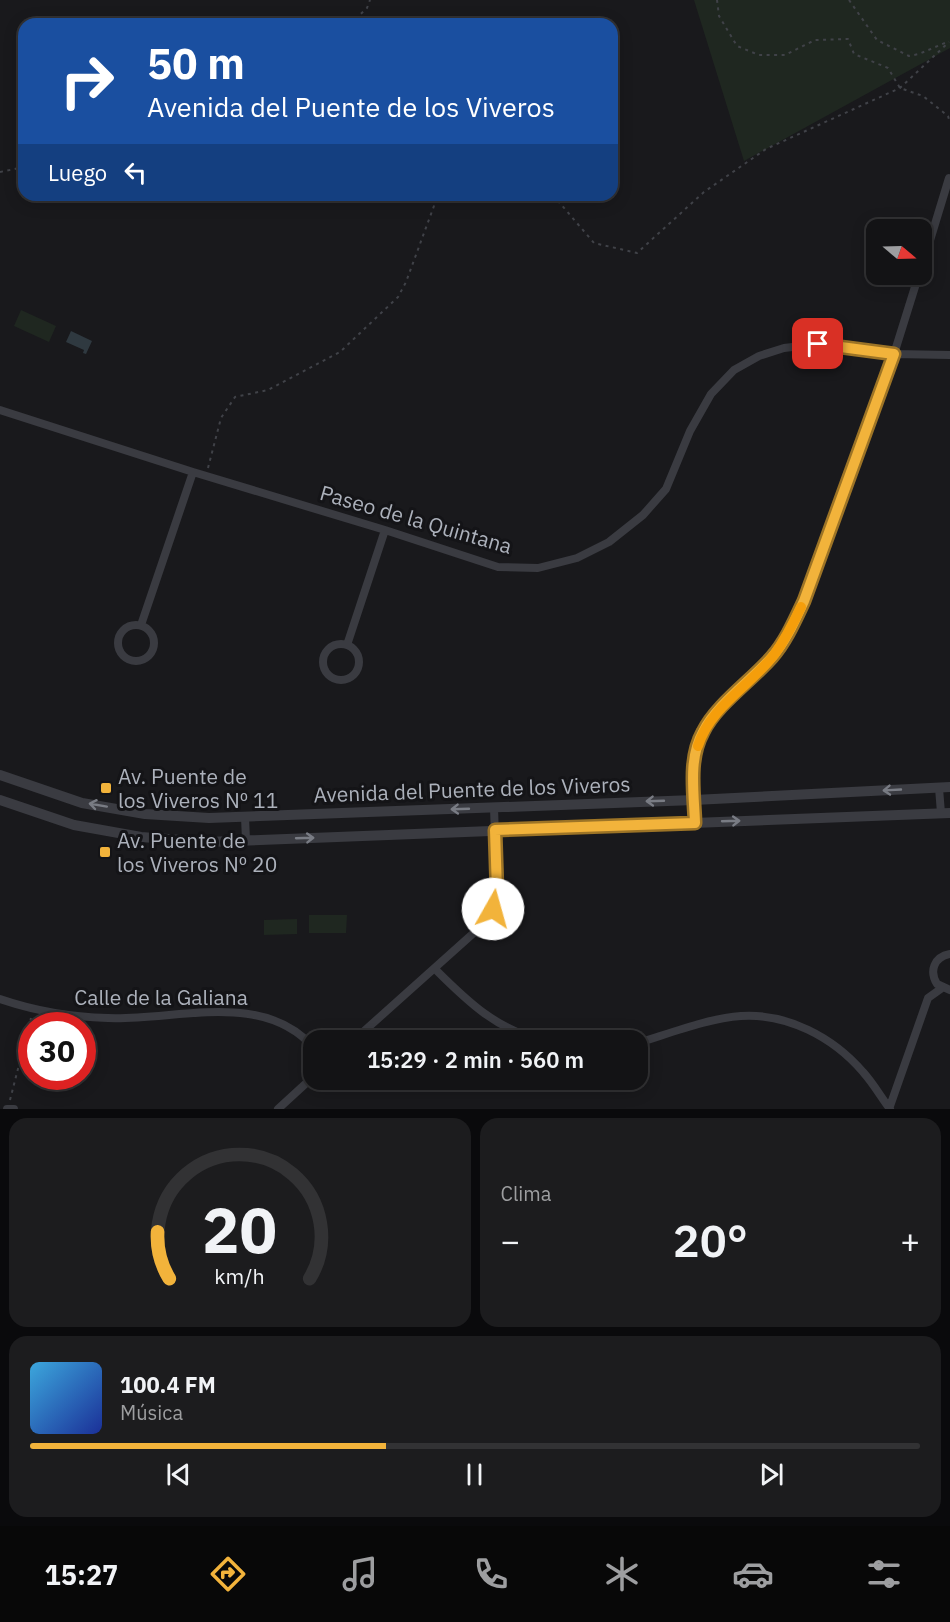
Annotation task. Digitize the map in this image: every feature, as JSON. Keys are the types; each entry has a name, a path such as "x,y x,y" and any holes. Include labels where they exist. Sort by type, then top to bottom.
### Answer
{"street":[{"path":"932,234 949,178"},
{"path":"695,823 693,765 702,732 715,715 773,656 790,630 804,601 894,354 916,285"},
{"name":"Paseo de la Quintana","path":"0,410 498,567 538,568 577,558 609,542 643,515 666,489 690,431 711,394 735,370 759,356 776,350 818,344 894,354 950,354"},
{"path":"141,625 193,472"},
{"path":"347,645 385,530"},
{"path":"136,624 141,625 151,632 154,644 153,649 145,658 134,661 123,655 118,645 119,639 125,629 136,624"},
{"path":"335,645 347,645 356,651 359,657 358,669 350,678 339,680 333,678 325,670 324,658 326,652 335,645"},
{"name":"Avenida del Puente de los Viveros","path":"0,775 82,803 145,814 209,818 694,800 945,787"},
{"path":"945,787 945,813"},
{"name":"Avenida del Puente de los Viveros","path":"0,800 74,825 141,837 208,842 945,813"},
{"path":"366,1030 477,930 493,909 497,891 494,808"},
{"path":"245,817 246,840"},
{"path":"890,1109 928,998 946,989 934,979 934,966 941,957 950,954"},
{"path":"435,969 465,999 491,1020 512,1030"},
{"name":"Calle de la Galiana","path":"0,999 33,1010 110,1018 227,1012 257,1015 290,1028 303,1039"},
{"path":"648,1040 740,1016 771,1017 820,1036 842,1051 862,1071 890,1109"},
{"path":"278,1109 303,1086"},
{"path":"7,1109 14,1109"}],"path":[{"path":"356,18 367,8 370,0"},
{"path":"717,0 719,16 737,46 759,55 785,55 815,40 848,39 854,54 888,68 900,88 923,96 948,116 950,123"},
{"path":"849,0 877,40 909,56 949,42"},
{"path":"558,201 594,243 637,253 704,192 766,149 900,88 949,42"},
{"path":"0,172 18,168"},
{"path":"206,476 221,418 235,397 268,390 340,352 398,297 406,282 436,201"},
{"path":"7,1109 33,1010"}],"shaded area":[{"path":"694,0 950,0 950,48 744,161"},
{"path":"21,310 56,326 49,342 14,326"},
{"path":"71,331 92,341 86,354 83,353 84,350 66,342"},
{"path":"309,915 347,915 346,933 309,933"},
{"path":"297,919 297,934 264,935 264,920"}],"slow traffic":[{"path":"698,746 702,732 715,715 773,656 790,630 801,607"}],"place":[{"name":"Av. Puente de los Viveros Nº 11","path":"106,788"},
{"name":"Av. Puente de los Viveros Nº 20","path":"105,852"}],"route":[{"path":"493,909 497,891 495,830 695,823 693,765 702,732 715,715 773,656 790,630 804,601 894,354 818,344"}]}
